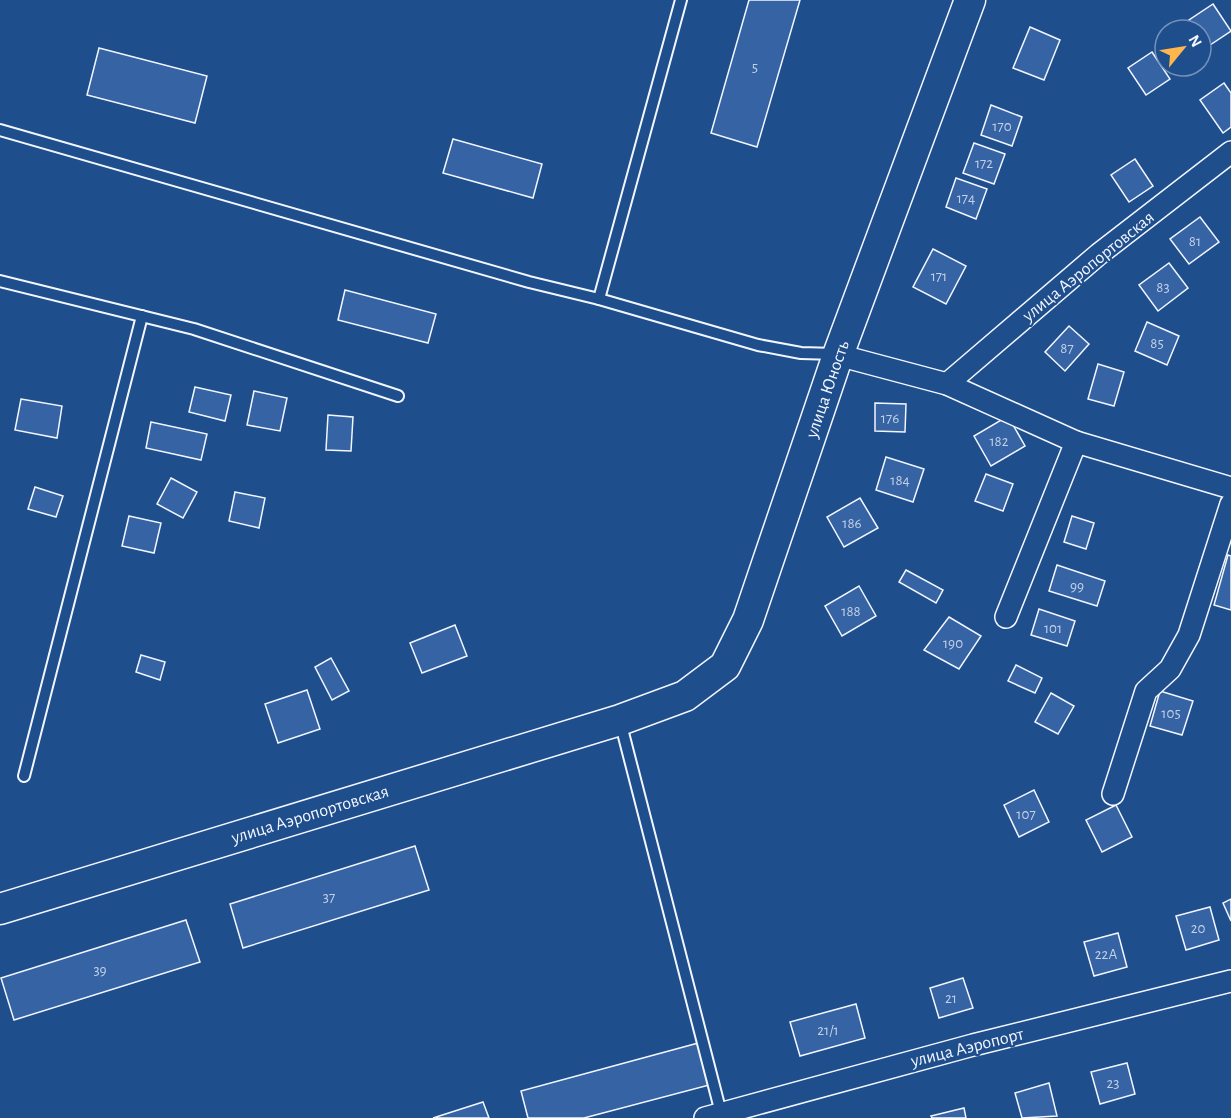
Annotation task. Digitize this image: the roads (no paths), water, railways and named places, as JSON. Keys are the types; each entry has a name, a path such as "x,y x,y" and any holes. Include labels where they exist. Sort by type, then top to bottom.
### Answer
{"street":[{"name":"улица Юность","path":"620,720 685,696 724,666 748,620 838,355 970,0"},
{"name":"улица Аэропортовская","path":"947,384 1099,254 1231,152"},
{"path":"838,355 947,384 1076,442 1231,488"},
{"path":"1006,617 1076,442"},
{"path":"1113,794 1146,691 1170,669 1189,635 1231,504"},
{"name":"улица Аэропортовская","path":"0,909 620,720"},
{"name":"улица Аэропорт","path":"713,1115 973,1045 1231,981"}],"lane":[{"path":"599,299 681,0"},
{"path":"0,130 529,282 599,299 758,345 801,354 838,355"},
{"path":"0,281 194,329 399,396"},
{"path":"24,776 142,316"},
{"path":"620,720 713,1115"}]}
